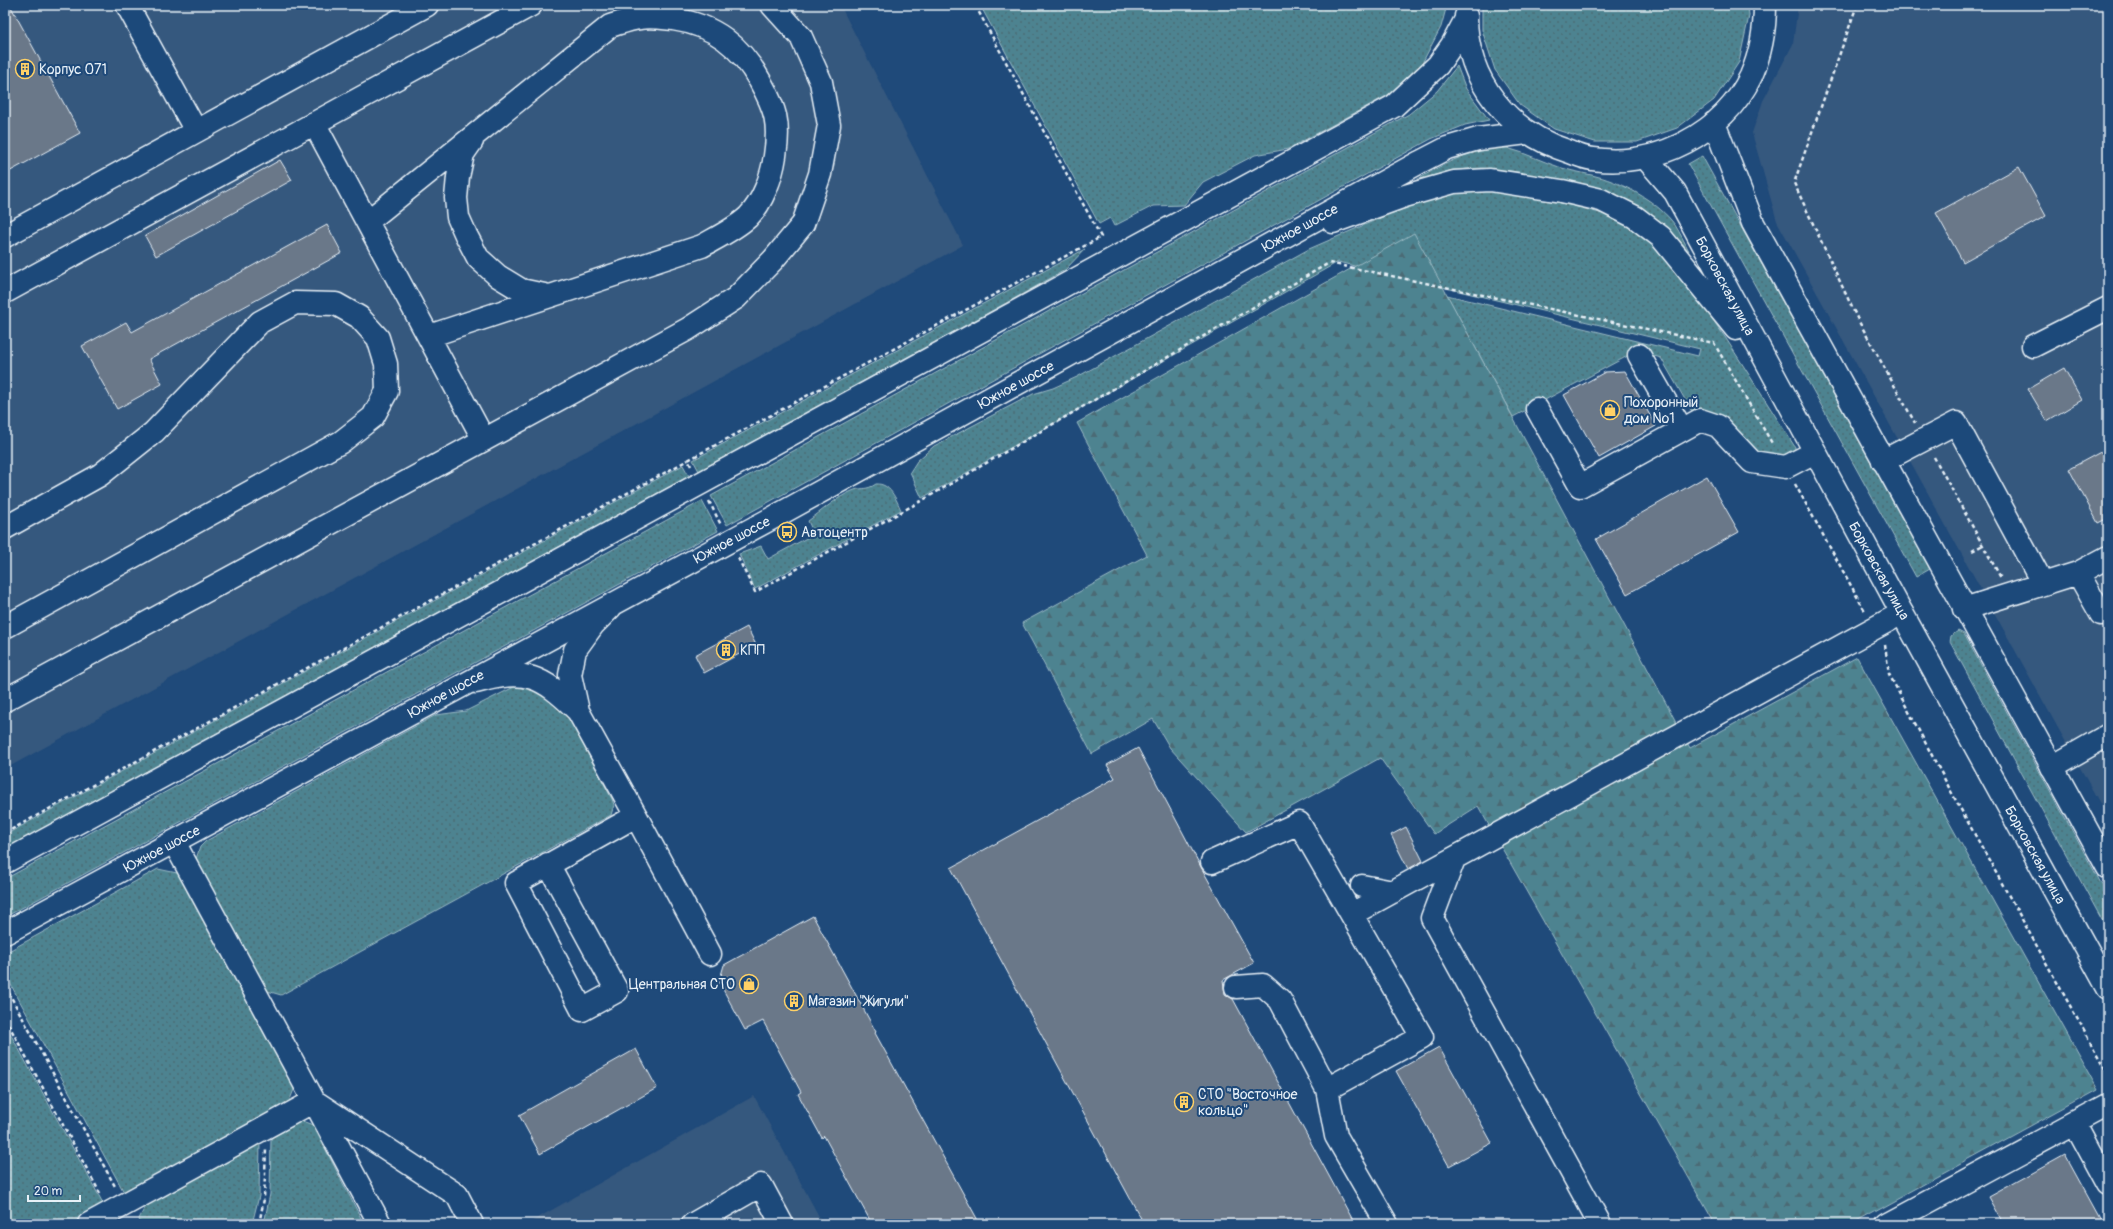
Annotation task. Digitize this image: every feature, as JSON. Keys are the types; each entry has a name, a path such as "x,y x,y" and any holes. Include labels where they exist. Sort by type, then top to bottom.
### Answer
{"main road":[{"path":"127,5 196,131"},
{"path":"5,236 427,5"},
{"path":"5,292 531,5"},
{"path":"5,700 688,329 736,298 773,260 803,224 820,174 829,126 821,82 801,37 772,5"},
{"path":"1466,12 1468,43 1482,81 1492,98 1510,119 1527,133 1554,147 1592,159 1619,160 1645,157 1682,144 1723,116 1740,95 1751,76 1759,52 1764,28 1765,5"},
{"path":"5,862 1394,106 1438,65 1452,45 1466,12"},
{"path":"367,222 610,26 640,18 665,18 691,22 715,32 740,52 753,68 770,98 777,119 773,169 762,196 749,216 727,233 702,246 429,336"},
{"path":"314,123 484,440"},
{"path":"1714,123 1753,223 1882,461 2108,868"},
{"path":"479,132 463,154 458,177 456,198 458,217 478,258 498,276 521,290 550,296"},
{"name":"Южное шоссе","path":"5,933 730,541 1447,148 1478,139 1527,133"},
{"name":"Борковская улица","path":"1645,157 1675,192 1902,613 2108,988"},
{"path":"1231,266 1311,229 1405,196 1454,182 1490,180 1562,190 1602,200 1635,217 1661,237 1716,302 1775,379"},
{"path":"5,528 100,475 154,432 260,322 295,303 336,304 359,317 378,338 386,364 387,392 373,417 341,442 5,627"},
{"path":"2033,346 2108,308"},
{"path":"1639,355 1682,430"},
{"path":"1537,409 1580,486 1700,420 1718,426 1752,462 1786,467 1815,452"},
{"path":"1882,461 1956,424 2043,584"},
{"path":"1964,609 2078,573 2108,557"},
{"path":"2078,573 2106,617"},
{"path":"616,602 593,625 575,650 570,676 578,711 710,954"},
{"path":"1352,914 1902,613"},
{"path":"457,688 494,677 516,674 537,679 557,690 578,711"},
{"path":"2052,767 2108,736"},
{"path":"548,864 617,991 582,1010 516,883 548,864 636,816"},
{"path":"1212,862 1299,823 1422,1037 1327,1089"},
{"path":"174,842 380,1224"},
{"path":"1454,859 1432,918 1600,1224"},
{"path":"1362,886 1393,892"},
{"path":"1236,987 1263,986 1280,1000 1327,1089 1336,1136 1387,1224"},
{"path":"89,1224 314,1101"},
{"path":"314,1101 456,1195 472,1224"},
{"path":"1887,1224 1915,1217 2108,1105"},
{"path":"2075,1123 2108,1184"},
{"path":"693,1224 761,1185 782,1224"}],"path":[{"path":"5,833 688,460 1101,237 975,5"},
{"path":"1857,5 1794,183 1857,318"},
{"path":"688,460 755,592 923,500 1329,264 1714,342 1786,467 1885,646 1889,674 1954,797 2108,1074"},
{"path":"1972,551 1983,545"},
{"path":"5,986 118,1208"},
{"path":"5,1018 118,1208"},
{"path":"259,1224 265,1192 265,1128"}],"shaded area":[{"path":"5,5 840,5 963,245 5,769"},
{"path":"1798,5 2108,5 2108,818 1777,221 1752,133 1763,101 1793,44"},
{"path":"754,1096 823,1224 527,1224"}],"green space":[{"path":"980,5 1447,5 1441,27 1418,71 1401,88 1288,149 1255,155 1203,182 1184,205 1153,206 1114,226 1110,218 1099,224"},
{"path":"1482,5 1748,5 1749,16 1739,62 1714,100 1677,128 1637,142 1595,142 1554,129 1520,105 1495,70 1482,30"},
{"path":"1457,66 1466,89 1489,120 1465,125 1431,139 727,525 711,496 1409,114 1437,91"},
{"path":"1507,148 1562,168 1613,181 1642,196 1661,210 1675,225 1689,251 1670,230 1653,217 1629,204 1517,173 1482,168 1453,170 1415,181 1448,162 1470,154"},
{"path":"1702,156 1930,569 1916,577 1688,164"},
{"path":"1469,186 1516,192 1582,208 1610,216 1639,230 1667,255 1725,337 1795,447 1795,451 1788,458 1763,457 1691,410 1661,358 1637,351 1513,417 1447,295 1698,356 1700,349 1338,262 922,498 910,472 917,461 934,446 1033,394 1053,388 1077,377 1309,249 1440,192"},
{"path":"1414,233 1690,748 1857,657 2098,1089 1851,1224 1715,1224 1478,806 1434,834 1380,758 1246,832 1170,748 1153,719 1092,754 1022,623 1147,555 1077,423"},
{"path":"1085,249 1065,270 699,471 693,460"},
{"path":"683,465 689,476 5,849 5,835"},
{"path":"876,484 885,486 892,492 901,510 755,589 739,554 761,546 768,559 814,534 808,521 835,501 852,491"},
{"path":"702,501 718,531 5,917 5,879"},
{"path":"1958,631 1964,634 2108,896 2108,931 1950,642 1951,636"},
{"path":"530,683 559,699 612,799 614,805 611,815 281,995 264,990 195,862 200,847 206,841 436,715 466,711 518,685"},
{"path":"158,869 177,873 186,882 295,1087 289,1102 280,1110 125,1194 5,974 5,953"},
{"path":"5,1024 104,1205 70,1224 5,1224"},
{"path":"302,1121 313,1125 364,1224 264,1224 270,1194 271,1138"},
{"path":"260,1143 259,1196 252,1224 141,1224 139,1219 146,1205"}],"building":[{"name":"Корпус 071","path":"5,5 10,5 80,133 5,174"},
{"path":"280,160 292,180 156,256 145,236"},
{"path":"2019,167 2046,216 1963,262 1936,213"},
{"path":"327,225 342,253 149,359 162,384 117,409 82,346 126,322 132,332"},
{"path":"2064,368 2082,400 2047,421 2028,389"},
{"name":"Похоронный дом №1","path":"1625,371 1656,426 1599,458 1564,395 1605,372"},
{"path":"2108,448 2108,518 2098,523 2069,469"},
{"path":"1707,476 1739,532 1627,594 1596,539"},
{"name":"КПП","path":"747,627 756,645 704,673 695,655"},
{"name":"СТО \"Восточное кольцо\"","path":"1138,748 1254,963 1223,980 1225,994 1233,999 1355,1224 1144,1224 951,868 1115,778 1107,765"},
{"path":"1406,827 1423,861 1408,869 1391,835"},
{"path":"813,916 876,1032 875,1033 980,1224 872,1224 824,1136 822,1138 798,1094 801,1092 763,1021 745,1030 719,982 724,965"},
{"path":"1439,1047 1492,1143 1449,1166 1396,1071"},
{"path":"636,1049 657,1088 540,1154 519,1115"},
{"path":"2065,1155 2103,1224 2004,1224 1989,1197"}],"place":[{"name":"Корпус 071","path":"25,69"},
{"name":"Похоронный дом №1","path":"1610,410"},
{"name":"Автоцентр","path":"787,532"},
{"name":"КПП","path":"726,650"},
{"name":"Центральная СТО","path":"749,984"},
{"name":"Магазин \"Жигули\"","path":"794,1001"},
{"name":"СТО \"Восточное кольцо\"","path":"1184,1102"}]}
